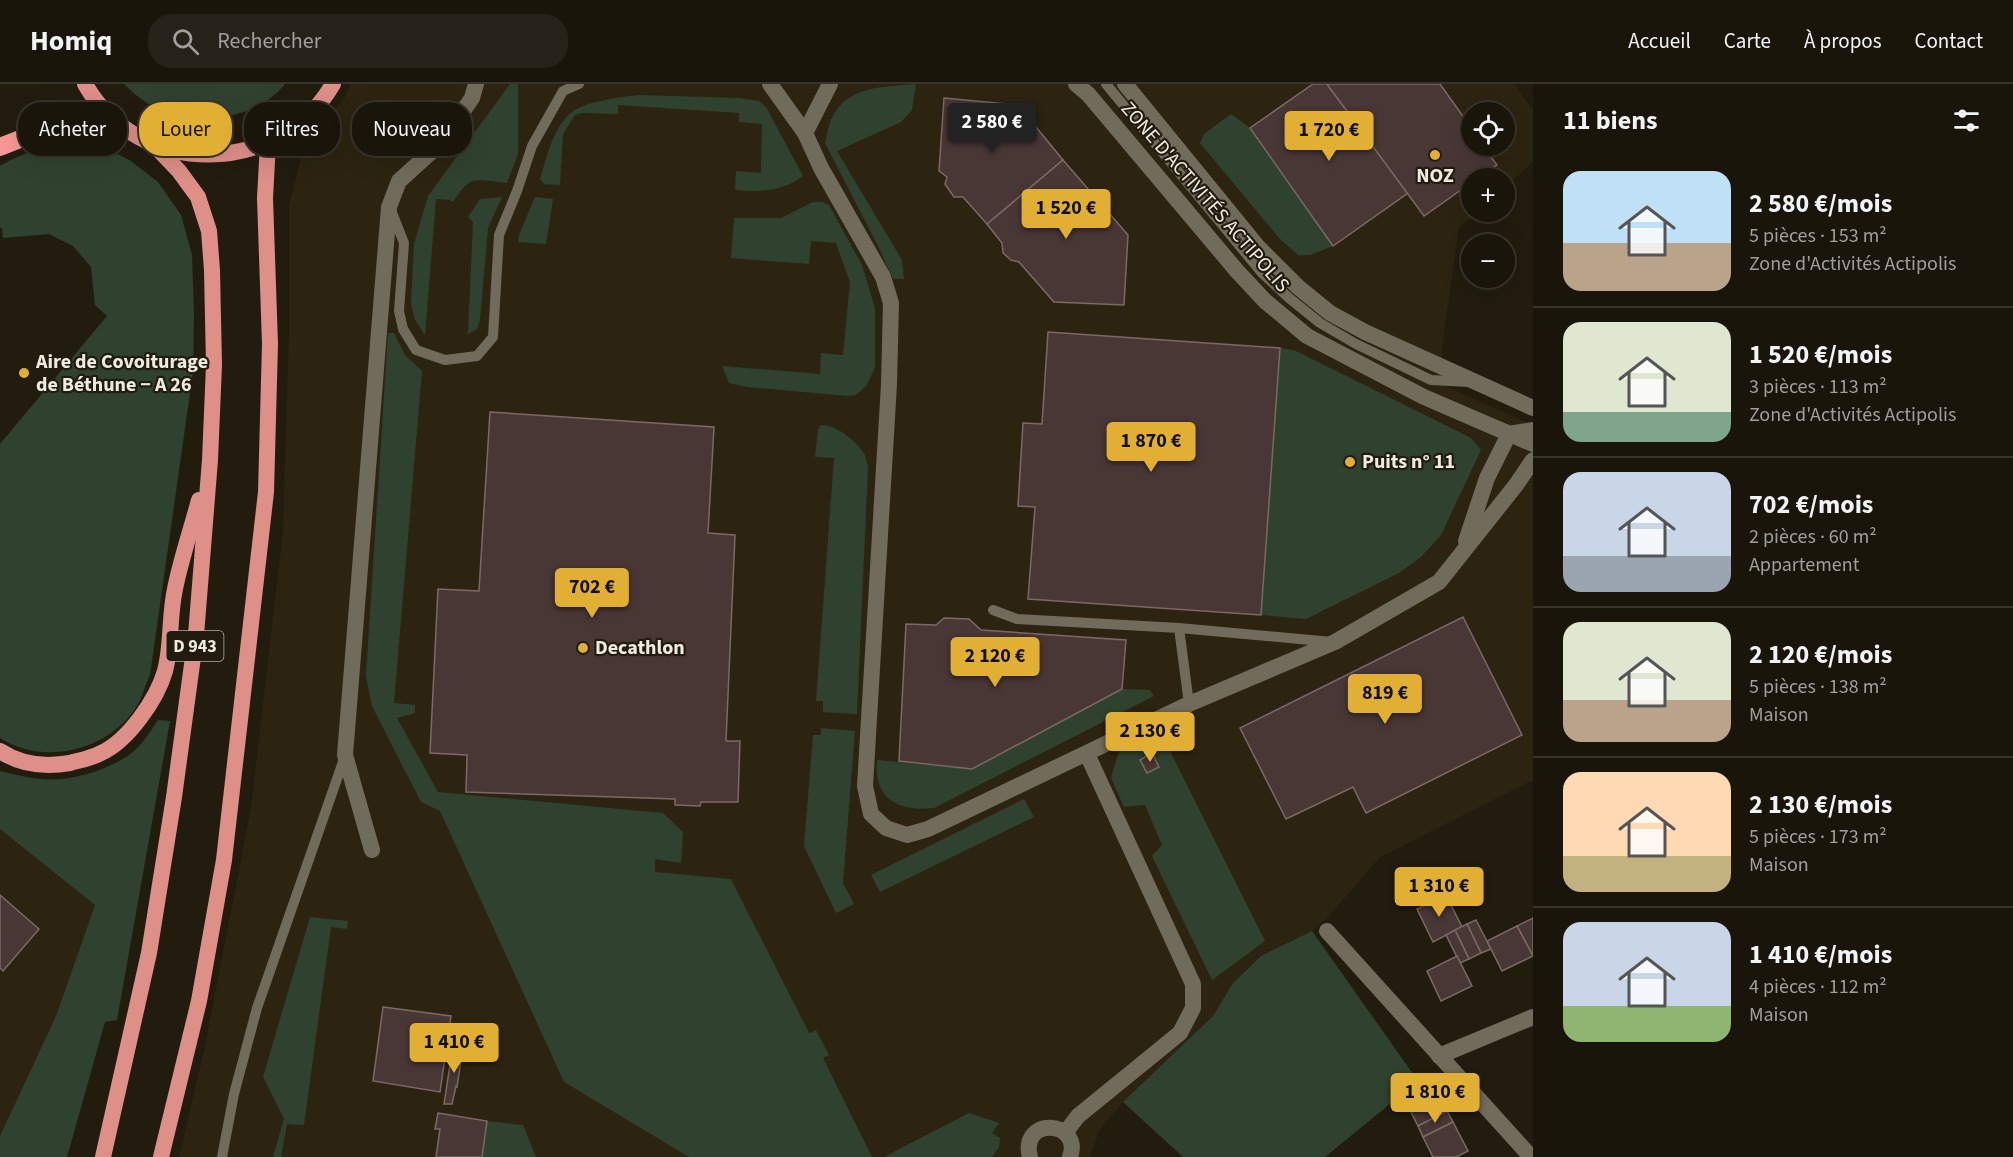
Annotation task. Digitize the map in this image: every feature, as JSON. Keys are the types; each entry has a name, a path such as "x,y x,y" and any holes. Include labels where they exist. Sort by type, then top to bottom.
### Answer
{"highway":[{"path":"85,84 97,102"},
{"path":"321,102 333,84"},
{"path":"0,147 18,140"},
{"name":"D 943","path":"104,1157 149,953 174,797 196,635 210,460 214,366 209,231 198,197 165,156"},
{"name":"D 943","path":"161,1157 199,1001 224,861 266,492 270,344 265,198 267,156"},
{"path":"0,751 11,758 33,764 56,765 78,761 103,753 121,739 139,718 150,702 165,670 174,590 210,460"}],"street":[{"path":"372,849 345,755 389,207 399,182 441,143 472,98 476,84"},
{"path":"770,84 805,133 821,168 883,277 891,303 890,384 865,786 871,814 886,828 907,835 928,829 1189,704 1335,642 1439,582 1533,460"},
{"path":"805,133 830,84"},
{"name":"ZONE D'ACTIVITÉS ACTIPOLIS","path":"1076,84 1088,94 1265,301 1307,336 1424,397 1533,444"},
{"name":"ZONE D'ACTIVITÉS ACTIPOLIS","path":"1125,84 1155,132 1258,247 1298,287 1330,314 1533,408"},
{"path":"1462,553 1488,478 1509,434 1533,430"},
{"path":"1065,1133 1078,1116 1180,1033 1192,1008 1193,984 1087,754"},
{"path":"1327,931 1531,1157"},
{"path":"1439,1056 1533,1017"},
{"path":"1030,1157 1028,1148 1030,1141 1039,1130 1052,1127 1065,1133 1071,1146 1070,1157"}],"lane":[{"path":"389,207 404,243 399,311 403,329 416,350 446,360 477,356 493,337 499,235 532,146 563,91 579,84"},
{"path":"1106,84 1155,132 1137,140 1124,138"},
{"path":"993,610 1017,619 1179,628 1335,642"},
{"path":"1179,628 1189,704"},
{"path":"222,1157 234,1094 256,1008 345,755"}],"shaded area":[{"path":"350,84 1514,84 1533,110 1533,162 1515,178 1515,168 1461,168 1461,222 1465,222 1459,227 1442,347 1441,384 1533,425 1533,780 1380,857 1329,916 1312,931 1261,956 1233,983 1214,1016 1123,1102 1099,1131 1090,1157 179,1157 204,1051 251,808 283,531 289,332 289,205 301,156 340,156 340,104 346,96"},
{"path":"0,829 95,905 56,1016 0,1136"}],"green space":[{"path":"124,84 285,84 265,102 244,102 244,111 232,115 232,102 146,102"},
{"path":"510,84 518,84 518,154 507,183 475,180 465,186 453,202 436,199 425,335 415,320 411,304 414,244 428,196 457,156 472,156 472,136"},
{"path":"916,84 912,110 901,122 837,151 902,260 904,279 893,279 825,143 831,120 846,100 856,94 879,87"},
{"path":"639,95 739,98 759,101 766,107 803,176 787,185 771,190 735,190 736,171 761,173 762,124 739,122 739,113 618,105 618,114 582,113 575,115 563,134 560,185 544,184 540,179 555,134 565,118 578,108 595,102"},
{"path":"1231,114 1250,128 1333,246 1310,255 1298,255 1280,239 1200,143 1204,134"},
{"path":"121,156 131,161 158,182 181,215 192,255 193,372 150,675 135,709 123,723 108,735 91,744 73,750 54,752 17,747 0,738 0,444 107,316 95,305 91,267 73,246 49,234 3,238 2,228 0,228 0,166 18,157"},
{"path":"502,197 488,228 480,320 477,329 468,334 473,222 468,217 480,199"},
{"path":"535,197 553,199 546,244 518,242"},
{"path":"813,202 829,205 862,265 875,308 875,367 867,385 856,395 847,396 747,387 729,383 722,366 820,374 821,353 843,355 850,282 836,243 811,241 809,264 731,258 734,218 781,218"},
{"path":"388,333 394,333 405,355 422,371 394,703 415,705 415,713 397,718 438,792 663,813 683,832 681,863 655,859 655,872 731,879 809,1033 816,1030 829,1055 823,1058 872,1157 689,1157 564,1082 440,811 421,802 372,706 366,676"},
{"path":"1280,348 1294,350 1471,438 1481,450 1441,535 1421,557 1399,573 1306,619 1261,615"},
{"path":"821,425 839,430 850,438 864,453 868,466 857,714 823,712 823,701 816,701 834,458 815,457 818,429"},
{"path":"1122,689 1150,690 1154,696 934,808 909,808 899,805 890,800 879,785 877,760 972,769"},
{"path":"158,720 170,721 117,1020 105,1022 67,1157 0,1157 0,1136 56,1016 95,905 0,829 0,771 31,778 52,779 86,774 119,761 133,752"},
{"path":"821,728 855,731 843,883 854,904 836,913 804,846 813,735 821,735"},
{"path":"1168,728 1188,736 1168,747 1265,941 1212,980 1152,856 1162,845 1145,805 1124,807 1111,778 1119,751"},
{"path":"1024,799 1034,817 880,892 871,875"},
{"path":"310,917 348,921 347,929 331,927 304,1125 287,1124 281,1157 273,1157 284,1119 263,1077"},
{"path":"1312,931 1418,1081 1325,1157 1183,1157 1123,1102 1213,1016 1233,983 1261,956"},
{"path":"969,1113 999,1123 992,1133 1000,1138 999,1147 992,1157 884,1157"},
{"path":"487,1121 523,1125 536,1157 482,1157"}],"building":[{"path":"1313,84 1327,84 1408,193 1333,246 1250,128"},
{"name":"NOZ","path":"1327,84 1440,84 1461,114 1461,156 1490,156 1497,165 1492,168 1461,168 1461,190 1424,216"},
{"path":"944,98 1018,105 1063,160 987,224 963,197 954,197 945,184 947,177 939,171"},
{"path":"1063,160 1128,235 1124,305 1054,302 1019,262 1011,260 1003,253 1002,243 987,224"},
{"path":"1048,332 1280,348 1261,615 1028,599 1035,507 1018,506 1023,423 1042,424"},
{"name":"Decathlon","path":"490,412 714,427 708,533 735,535 726,741 740,741 738,802 701,802 700,806 675,805 675,799 466,792 467,755 430,753 438,589 479,591"},
{"path":"1463,617 1522,735 1366,813 1353,787 1286,819 1240,728"},
{"path":"944,618 969,619 981,630 1126,640 1122,689 972,769 899,761 906,624 936,625"},
{"path":"1152,753 1159,767 1147,773 1140,760"},
{"path":"0,895 39,929 3,971 0,968"},
{"path":"1446,895 1462,927 1433,942 1417,909"},
{"path":"1533,918 1533,956 1517,926"},
{"path":"1476,920 1491,949 1481,953 1467,924"},
{"path":"1467,924 1481,953 1469,959 1455,930"},
{"path":"1517,926 1533,956 1502,971 1487,941"},
{"path":"1455,930 1469,959 1460,963 1446,935"},
{"path":"1457,956 1472,986 1441,1001 1427,971"},
{"path":"383,1007 451,1016 440,1092 373,1081"},
{"path":"453,1045 463,1047 457,1087 452,1104 444,1104"},
{"path":"1439,1095 1447,1111 1418,1126 1410,1110"},
{"path":"1447,1111 1453,1122 1423,1137 1418,1126"},
{"path":"438,1113 487,1121 482,1157 436,1157 440,1129 435,1129"},
{"path":"1453,1122 1468,1151 1456,1157 1433,1157 1423,1137"}],"place":[{"name":"NOZ","path":"1435,155"},
{"name":"Aire de Covoiturage de Béthune − A 26","path":"24,373"},
{"name":"Puits n° 11","path":"1350,462"},
{"name":"Decathlon","path":"583,648"}]}
